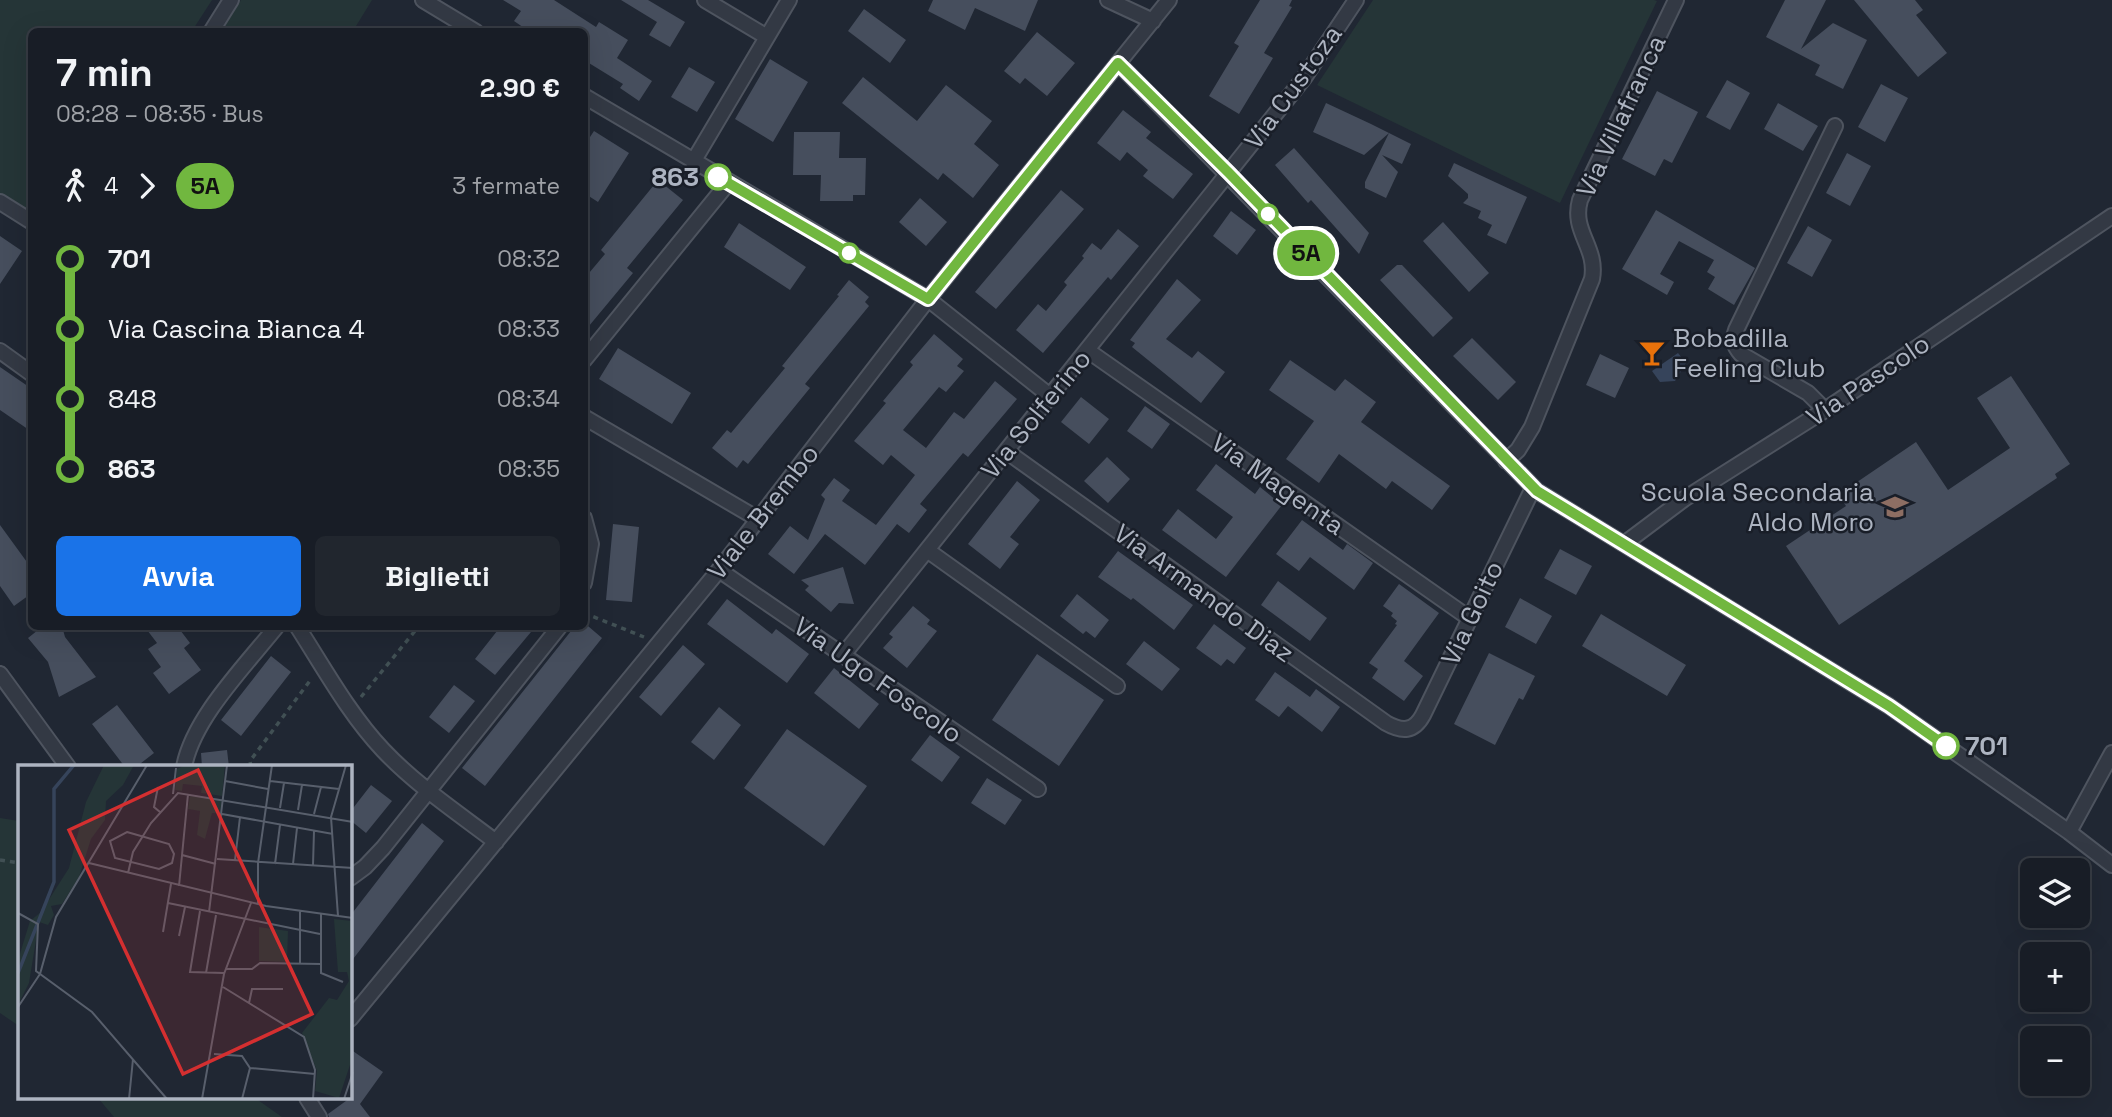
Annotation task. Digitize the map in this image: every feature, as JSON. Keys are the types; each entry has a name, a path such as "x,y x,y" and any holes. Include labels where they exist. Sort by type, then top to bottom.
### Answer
{"street":[{"path":"214,28 231,0"},
{"path":"423,0 469,28"},
{"path":"705,0 767,37"},
{"path":"693,162 789,0"},
{"path":"1108,0 1153,21"},
{"name":"Viale Brembo","path":"352,1017 719,570 928,299 1169,0"},
{"name":"Via Custoza","path":"1229,173 1304,78 1356,0"},
{"name":"Via Villafranca","path":"1506,461 1518,450 1532,427 1592,279 1593,257 1578,222 1580,200 1676,0"},
{"path":"1118,63 1229,173 1533,488 1889,706 2112,865"},
{"path":"588,98 928,299 1050,396"},
{"path":"1825,410 1808,393 1741,354 1733,340 1735,330 1835,126"},
{"name":"Via Solferino","path":"843,655 1229,173"},
{"path":"588,355 728,183"},
{"path":"0,202 28,220"},
{"name":"Via Pascolo","path":"1624,544 1684,499 1825,410 2112,216"},
{"name":"Via Magenta","path":"1087,350 1469,618"},
{"path":"0,351 28,371"},
{"path":"588,419 758,519"},
{"name":"Via Armando Diaz","path":"1006,451 1386,723 1405,730"},
{"name":"Via Goito","path":"1405,730 1413,728 1421,720 1533,488"},
{"path":"588,528 591,553 588,566"},
{"path":"927,551 1117,686"},
{"name":"Via Ugo Foscolo","path":"719,570 1038,789"},
{"path":"184,765 189,747 202,722 274,630"},
{"path":"300,630 351,710 391,758 496,842"},
{"path":"352,876 376,856 557,630"},
{"path":"0,674 67,765"},
{"path":"2069,832 2112,753"},
{"path":"308,1100 319,1117"}],"path":[{"path":"588,615 660,643"},
{"path":"351,710 416,630"},
{"path":"251,765 250,761 322,664"},
{"path":"0,860 18,863"}],"shaded area":[{"path":"0,0 212,0 194,28 28,28 28,212 0,194"},
{"path":"241,0 372,0 355,28 224,28"},
{"path":"1373,0 1657,1 1560,203 1317,85"},
{"path":"0,818 18,821 18,1025 0,1013"},
{"path":"100,1100 258,1100 282,1117 114,1117"}],"water":[{"path":"1678,353 1686,363 1675,381 1660,382 1652,371"}],"building":[{"path":"503,0 554,0 596,27 599,22 628,40 617,58 652,81 639,101 620,88 623,84 588,62 588,28 524,28 514,21 521,11"},
{"path":"621,0 648,0 685,22 670,47 649,35 657,22"},
{"path":"933,0 1038,0 1025,31 975,8 965,30 928,11"},
{"path":"1260,0 1292,0 1289,6 1292,7 1264,53 1273,58 1239,114 1209,96 1239,46 1234,43"},
{"path":"1785,0 1826,0 1801,49 1833,23 1867,40 1843,89 1815,75 1820,65 1766,37"},
{"path":"1854,0 1915,0 1923,10 1916,15 1947,53 1918,77"},
{"path":"864,9 906,40 890,63 848,31"},
{"path":"1037,32 1075,63 1047,96 1025,78 1020,84 1004,71"},
{"path":"770,59 808,82 773,142 735,119"},
{"path":"689,67 715,82 697,112 671,97"},
{"path":"863,77 917,121 946,85 992,121 974,144 999,165 973,198 943,173 938,180 842,103"},
{"path":"1727,80 1750,93 1730,130 1706,117"},
{"path":"1881,84 1908,98 1885,142 1858,127"},
{"path":"1657,91 1698,112 1672,163 1664,159 1655,176 1622,159"},
{"path":"1326,103 1389,133 1364,155 1313,132"},
{"path":"1778,103 1818,126 1803,151 1764,129"},
{"path":"1123,110 1151,132 1146,138 1193,174 1173,199 1143,176 1148,170 1127,152 1120,161 1097,143"},
{"path":"594,131 629,153 598,202 588,196 588,140"},
{"path":"794,132 840,132 839,158 866,158 865,195 853,195 853,201 820,201 821,175 793,175"},
{"path":"1389,133 1411,144 1402,164 1382,155 1398,172 1386,198 1365,188 1365,182"},
{"path":"1294,148 1369,233 1359,254 1311,200 1308,203 1275,165"},
{"path":"1847,153 1871,166 1850,206 1826,193"},
{"path":"1454,163 1527,197 1506,244 1487,235 1492,225 1478,218 1481,211 1463,203 1468,194 1448,176"},
{"path":"658,180 683,200 627,268 633,273 588,327 588,274 605,254 601,250"},
{"path":"1061,190 1084,209 996,309 975,292"},
{"path":"920,198 947,222 926,246 899,222"},
{"path":"1656,210 1755,268 1734,305 1708,289 1715,277 1707,272 1714,260 1679,241 1660,274 1674,282 1667,295 1622,269"},
{"path":"1231,211 1256,230 1237,255 1213,236"},
{"path":"1443,222 1489,273 1469,292 1423,241"},
{"path":"739,223 806,267 790,290 724,247"},
{"path":"1808,226 1832,240 1812,277 1787,263"},
{"path":"1118,229 1139,246 1111,280 1108,277 1043,353 1016,330 1038,304 1046,311 1067,285 1064,282 1084,258 1082,256 1092,243 1101,250"},
{"path":"0,236 22,251 0,284"},
{"path":"1397,265 1402,265 1453,318 1433,337 1380,280"},
{"path":"1177,279 1201,300 1166,339 1192,358 1198,351 1225,372 1201,403 1132,347 1135,343 1130,340"},
{"path":"849,280 869,297 865,302 869,306 805,384 810,388 748,464 743,460 737,468 712,448 727,430 731,433 785,368 782,366"},
{"path":"934,334 963,359 957,366 964,371 946,392 939,387 903,430 926,448 954,412 964,419 995,381 1017,399 968,457 963,453 920,504 927,510 909,533 897,524 865,565 825,534 794,574 768,554 790,526 808,540 825,499 821,495 834,478 850,490 842,501 876,525 915,475 891,455 883,465 854,441 886,403 883,401 913,365 910,362"},
{"path":"1472,338 1516,382 1498,400 1453,356"},
{"path":"618,348 691,393 672,424 599,379"},
{"path":"1600,354 1629,368 1615,398 1586,385"},
{"path":"1290,360 1335,391 1345,379 1376,402 1361,422 1450,486 1432,510 1392,481 1386,489 1339,454 1319,483 1286,459 1314,421 1269,390"},
{"path":"0,367 28,386 28,429 0,410"},
{"name":"Scuola Secondaria Aldo Moro","path":"2011,376 2070,464 2055,474 2057,478 1839,625 1786,546 1846,506 1838,495 1916,442 1948,490 2010,448 1977,398"},
{"path":"1081,397 1109,419 1089,444 1061,422"},
{"path":"1145,406 1170,424 1152,449 1127,431"},
{"path":"1107,457 1130,479 1108,503 1084,481"},
{"path":"1216,464 1255,494 1260,487 1282,505 1226,577 1162,530 1178,509 1216,539 1233,517 1196,490"},
{"path":"1017,481 1040,500 1010,537 1019,544 1000,569 968,544"},
{"path":"1302,520 1343,550 1347,544 1373,563 1354,590 1310,557 1299,571 1276,554"},
{"path":"613,524 639,527 632,602 606,600"},
{"path":"0,525 28,564 28,596 14,606 0,586"},
{"path":"1560,549 1592,566 1576,595 1544,578"},
{"path":"1118,551 1193,605 1174,630 1133,598 1131,600 1098,577"},
{"path":"843,567 854,604 839,603 831,612 805,590 809,586 801,580"},
{"path":"1278,581 1327,618 1310,641 1261,605"},
{"path":"1399,584 1439,613 1404,661 1423,676 1404,701 1372,678 1378,669 1369,663 1397,625 1397,621 1391,616 1393,613 1383,606"},
{"path":"1077,594 1109,620 1095,638 1086,631 1083,634 1060,616"},
{"path":"1520,598 1552,616 1536,644 1505,627"},
{"path":"727,599 772,634 776,629 809,654 787,683 707,624"},
{"path":"913,606 930,620 927,624 937,631 907,668 883,648 893,637 889,634"},
{"path":"1601,614 1686,665 1667,696 1582,646"},
{"path":"1214,624 1246,648 1234,664 1227,659 1221,666 1196,648"},
{"path":"588,626 602,638 485,786 462,768 572,630 588,630"},
{"path":"38,630 63,630 65,637 96,677 59,697 48,662 28,638"},
{"path":"147,630 180,630 190,643 184,648 201,670 169,694 153,673 161,667 148,649 157,643"},
{"path":"498,630 533,630 495,675 475,659"},
{"path":"1144,641 1180,669 1162,691 1126,664"},
{"path":"683,645 705,664 661,716 639,697"},
{"path":"1489,653 1535,676 1523,700 1519,698 1495,745 1454,724"},
{"path":"1037,654 1104,700 1059,766 992,720"},
{"path":"271,656 291,672 241,736 221,720"},
{"path":"834,668 879,704 859,729 814,693"},
{"path":"1275,672 1310,697 1316,689 1340,707 1322,732 1288,706 1279,717 1255,700"},
{"path":"454,685 475,701 449,733 429,717"},
{"path":"117,705 154,753 139,765 123,765 92,724"},
{"path":"719,707 741,725 714,760 691,742"},
{"path":"787,729 867,786 824,846 744,788"},
{"path":"930,735 960,757 942,782 911,760"},
{"path":"227,750 229,765 202,765 201,753"},
{"path":"987,778 1022,800 1005,825 971,803"},
{"path":"371,785 392,801 366,833 352,822 352,809"},
{"path":"422,823 444,841 352,960 352,913"},
{"path":"352,1050 383,1072 360,1104 370,1117 329,1117 328,1114 347,1100 352,1100"}],"bus line":[{"name":"5A","path":"718,177 928,299 1118,63 1229,173 1537,491 1889,706 1946,746"}],"place":[{"name":"863","path":"718,177"},
{"name":"Bobadilla Feeling Club","path":"1652,353"},
{"name":"Scuola Secondaria Aldo Moro","path":"1895,507"},
{"name":"701","path":"1946,746"}]}
